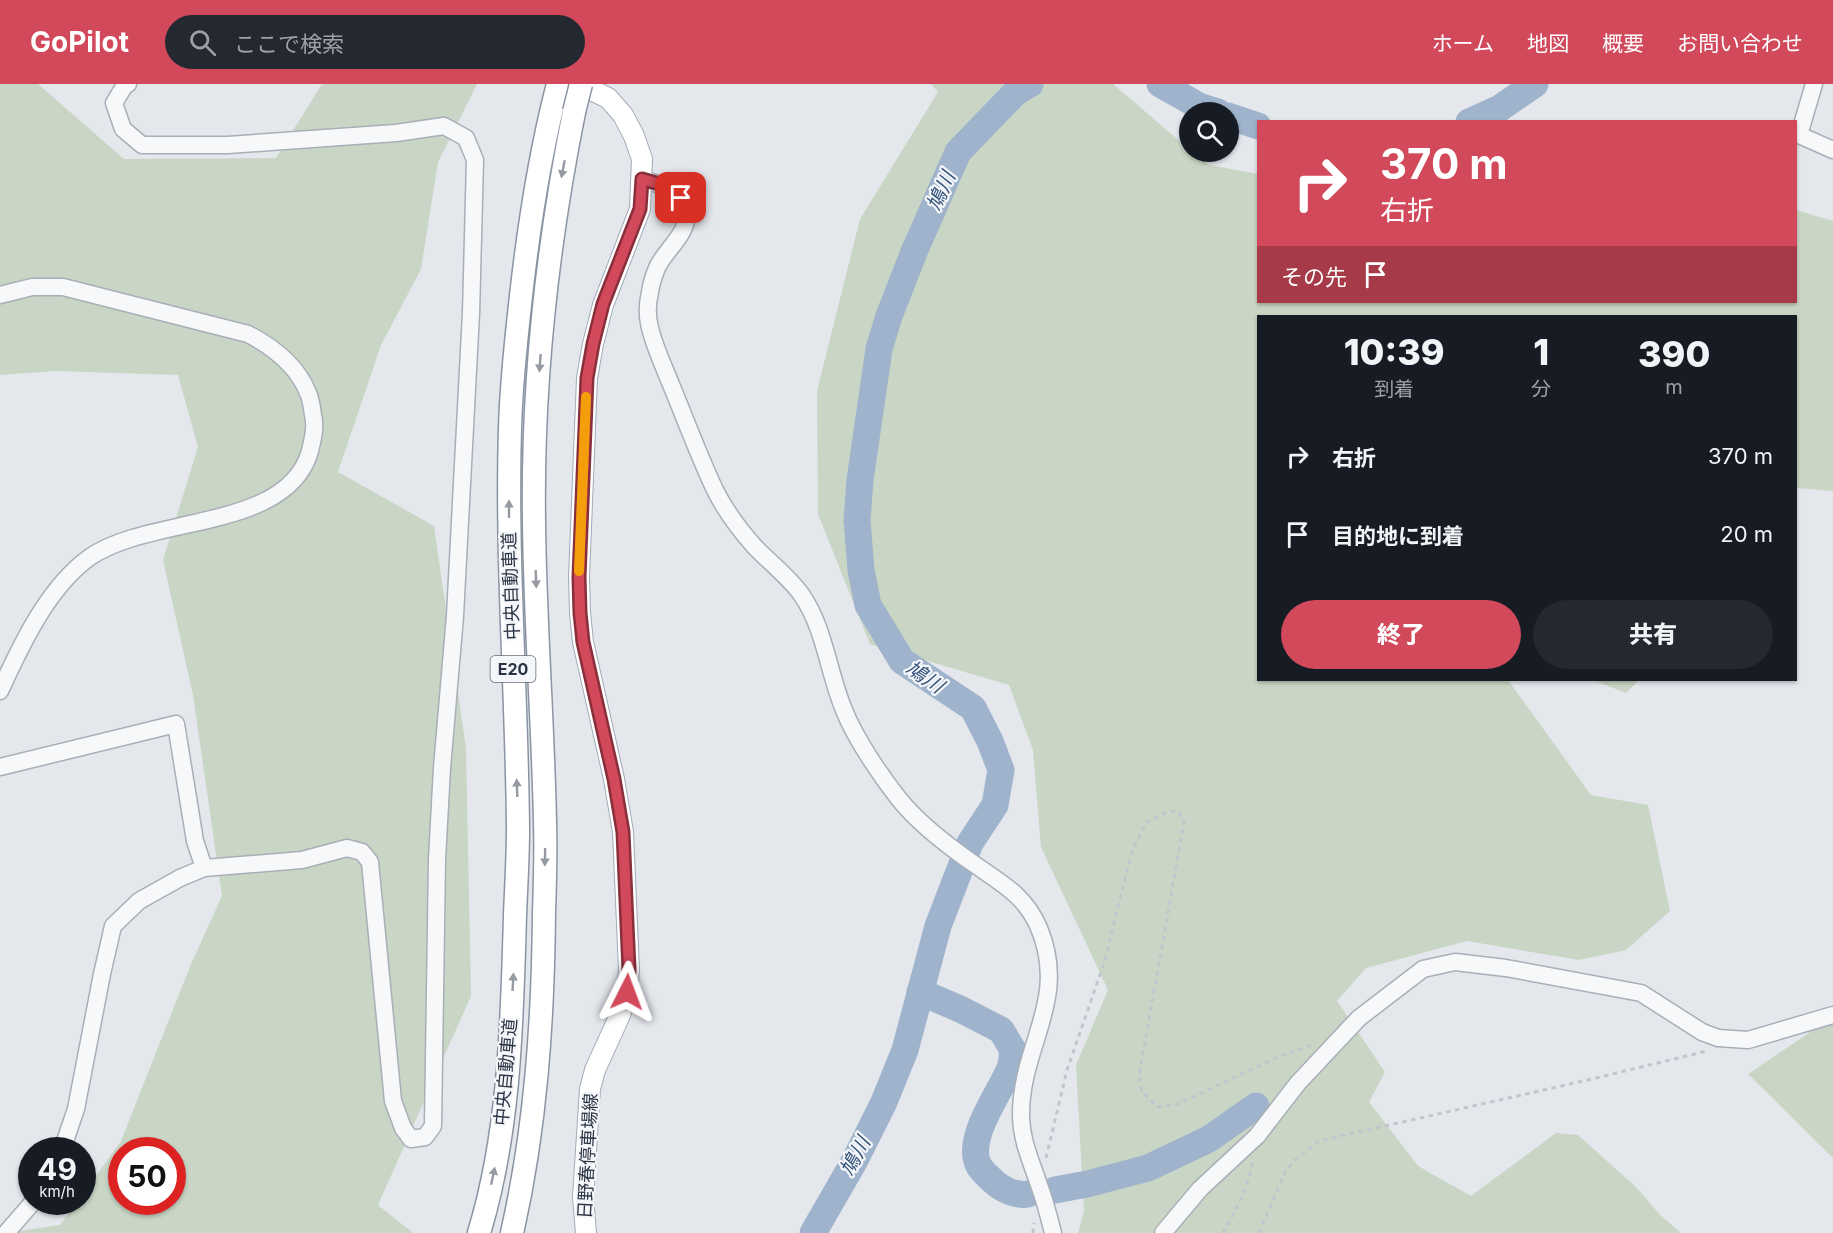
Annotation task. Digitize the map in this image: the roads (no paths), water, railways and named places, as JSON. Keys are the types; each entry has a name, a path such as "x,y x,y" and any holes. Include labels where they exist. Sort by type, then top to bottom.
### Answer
{"highway":[{"name":"中央自動車道","path":"512,1233 533,1122 544,969 546,824 534,534 535,427 551,240 580,84"},
{"name":"中央自動車道","path":"479,1233 494,1173 502,1121 509,1057 514,958 518,831 509,524 510,426 517,327 527,238 555,95"}],"main road":[{"name":"日野春停車場線","path":"580,84 608,98 623,115 634,135 642,159 640,209 603,304 587,378 579,577 580,613 583,642 614,779 623,832 629,970 627,992 620,1015 590,1089 583,1197 586,1233"}],"street":[{"path":"66,1137 76,1109 113,926 139,901 180,878 204,868 302,860 347,848 362,852 370,862 393,1101 403,1128 411,1139 425,1137 433,1126 437,859 455,616 470,336 475,160 466,138 444,126 396,133 228,145 142,145 123,129 114,103 125,85 128,84"},
{"path":"1814,84 1799,135 1833,150"},
{"path":"642,179 666,186 681,198 686,209 683,231 657,267 649,293 648,322 664,368 716,492 754,546 801,594 816,621 843,710 859,741 899,799 939,836 974,864 998,879 1028,906 1038,924 1048,956 1050,979 1046,1012 1038,1030 1025,1078 1021,1113 1023,1144 1053,1233"},
{"path":"0,295 32,287 63,287 248,334 271,346 290,364 309,393 315,423 314,437 306,463 294,480 275,496 250,508 133,536 91,556 61,582 38,618 0,691"},
{"path":"0,767 176,724 195,840 204,868"},
{"path":"1163,1233 1200,1190 1257,1136 1298,1083 1359,1018 1423,969 1455,962 1506,968 1641,993 1702,1032 1718,1038 1749,1040 1833,1015"},
{"path":"6,1233 22,1215"}],"waterway":[{"name":"鳩川","path":"813,1233 855,1160 884,1102 905,1050 938,926 970,843 995,805 1001,770 990,741 973,708 902,661 868,605 861,570 857,520 860,480 879,349 914,252 958,152 1015,93 1030,84"},
{"name":"鳩川","path":"1160,84 1192,102"},
{"name":"鳩川","path":"1473,120 1500,108 1535,84"},
{"name":"鳩川","path":"1239,120 1257,126"},
{"path":"920,992 1001,1030 1013,1050 1010,1068 980,1128 976,1153 981,1169 998,1185 1014,1193 1028,1194"},
{"path":"1055,1190 1148,1168 1209,1139 1256,1106"}]}
